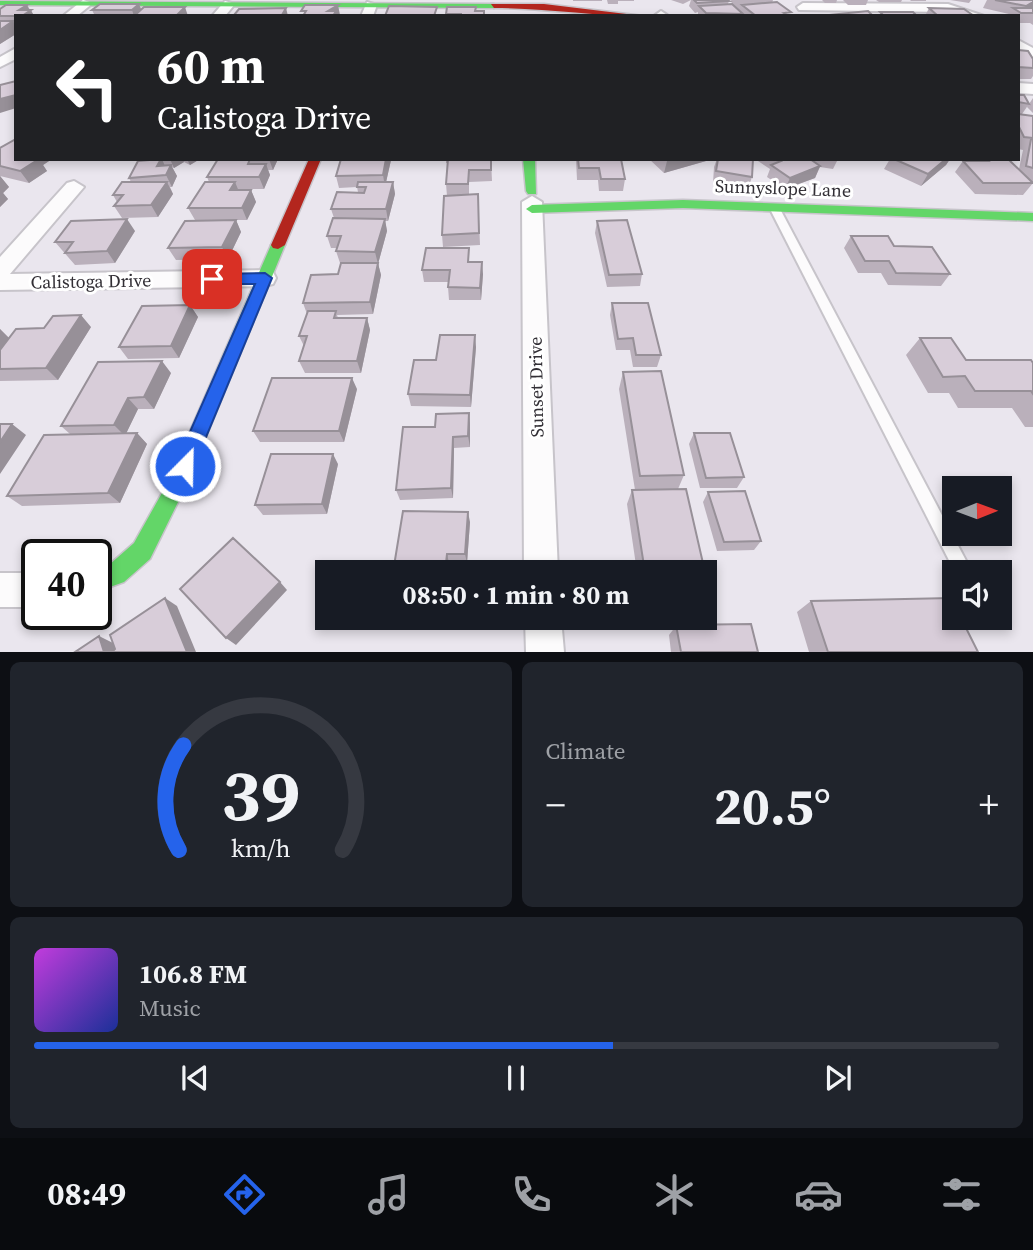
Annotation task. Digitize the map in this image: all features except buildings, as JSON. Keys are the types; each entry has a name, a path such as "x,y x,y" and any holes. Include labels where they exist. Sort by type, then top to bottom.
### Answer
{"street":[{"path":"0,3 87,3 224,10 513,7 595,9 626,14"},
{"path":"72,14 87,3"},
{"path":"803,7 948,8 970,14"},
{"path":"112,576 142,551 174,490 314,161"},
{"name":"Sunset Drive","path":"529,161 541,560"},
{"path":"0,271 74,187"},
{"name":"Sunnyslope Lane","path":"532,201 1033,217"},
{"name":"Calistoga Drive","path":"0,282 265,278"},
{"path":"0,590 21,590"},
{"path":"544,630 545,652"}],"lane":[{"path":"774,207 958,560"}],"traffic: fast":[{"path":"0,3 494,6"},
{"path":"529,161 532,191"},
{"path":"532,209 683,204 1033,217"},
{"path":"112,575 142,551 174,490 278,245"}],"traffic: jam":[{"path":"494,6 544,6 620,14"},
{"path":"278,245 314,161"}],"route":[{"path":"185,466 265,278 212,279"}]}
